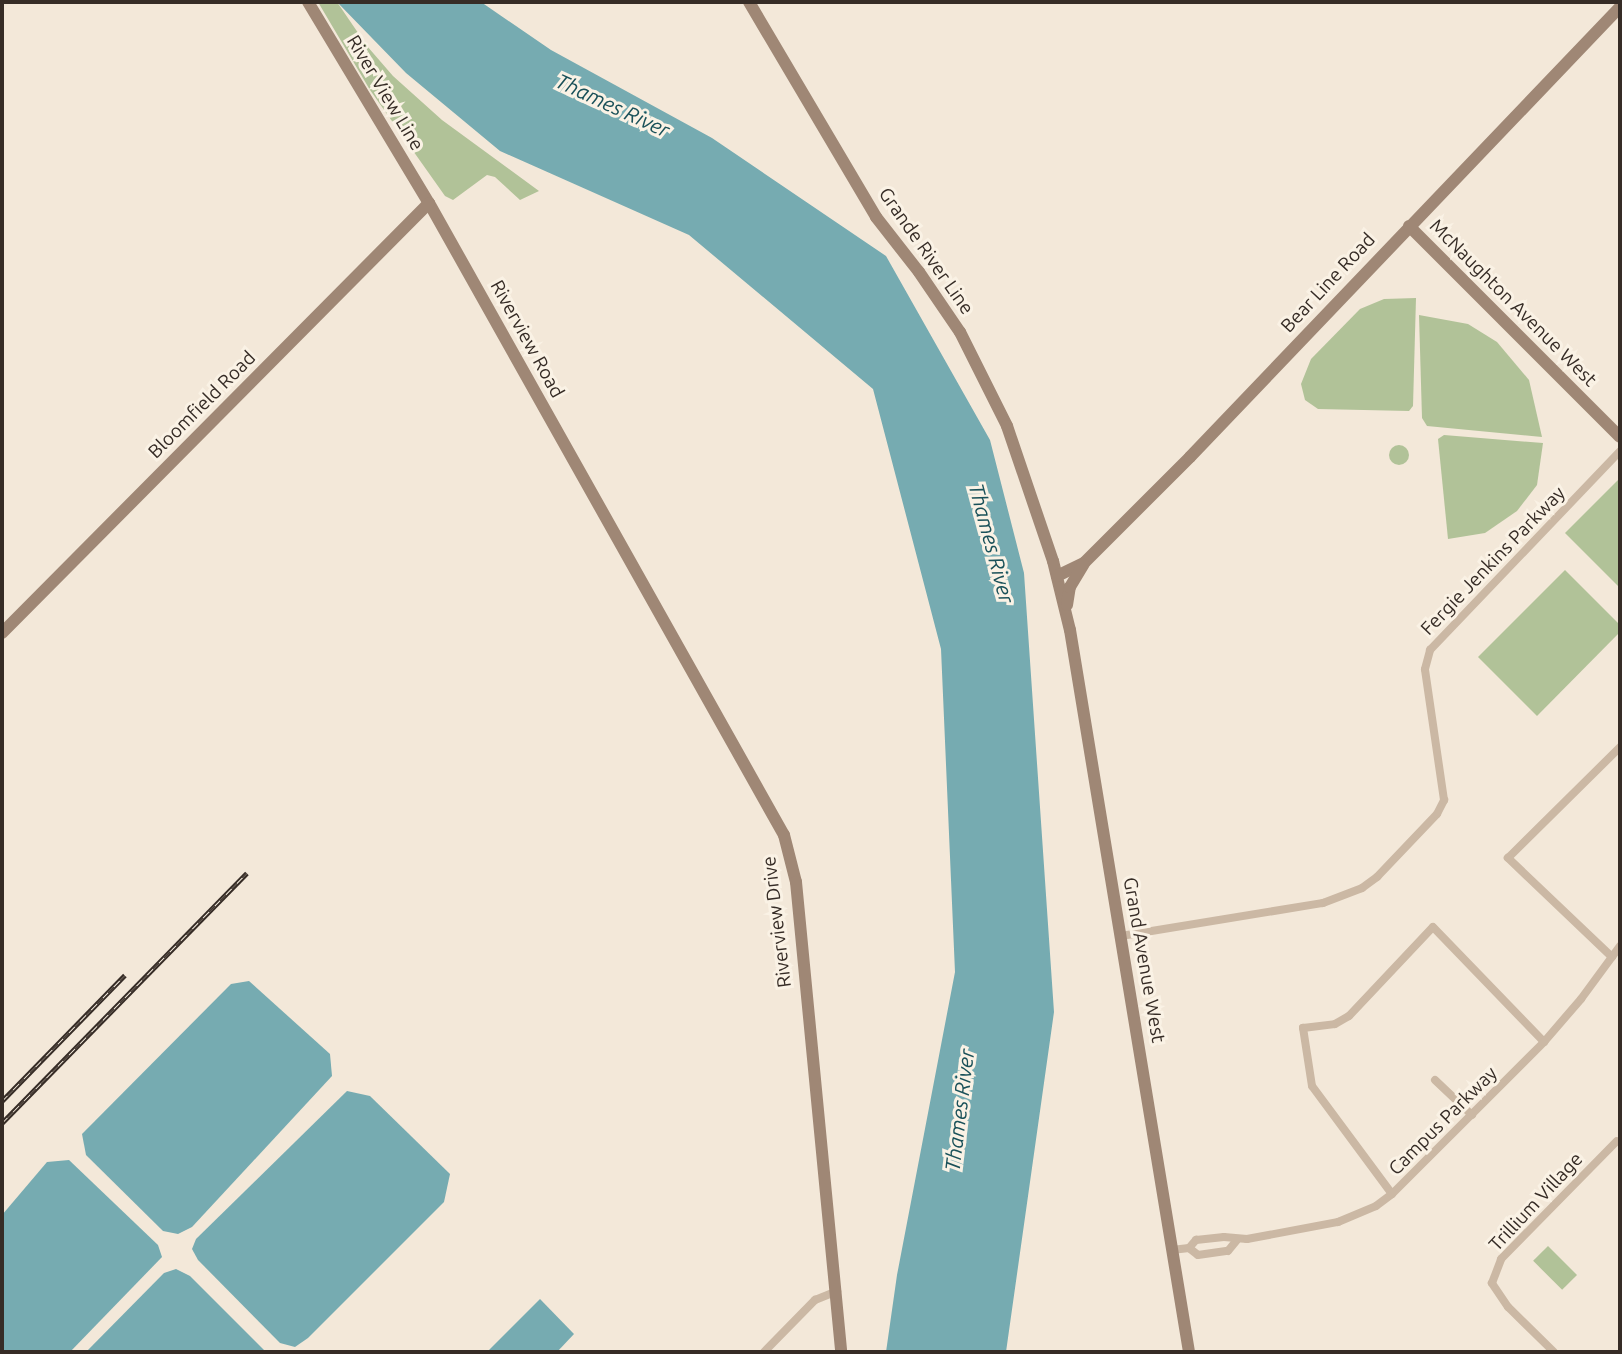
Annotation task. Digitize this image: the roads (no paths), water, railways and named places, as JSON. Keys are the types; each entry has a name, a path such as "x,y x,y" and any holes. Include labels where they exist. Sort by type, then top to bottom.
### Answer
{"main road":[{"name":"River View Line","path":"308,2 429,204"},
{"name":"Grande River Line","path":"749,2 876,218 919,272 960,332 1007,426 1057,576"},
{"name":"Bear Line Road","path":"1057,576 1084,563 1190,457 1620,6"},
{"name":"Riverview Road","path":"429,204 592,493"},
{"name":"Bloomfield Road","path":"2,633 429,204"},
{"name":"McNaughton Avenue West","path":"1409,226 1620,437"},
{"name":"Riverview Drive","path":"592,493 774,814 792,858 841,1352"},
{"path":"1068,620 1068,595 1084,563"},
{"name":"Grand Avenue West","path":"1057,576 1068,620 1189,1352"}],"street":[{"name":"Fergie Jenkins Parkway","path":"1121,936 1323,904 1362,888 1377,877 1437,814 1444,800 1424,669 1430,650 1620,451"},
{"path":"1612,957 1508,858 1620,747"},
{"path":"1392,1194 1312,1086 1303,1027 1342,1021 1433,927 1544,1042"},
{"name":"Campus Parkway","path":"1172,1251 1189,1248 1196,1240 1224,1237 1237,1240 1338,1222 1376,1206 1392,1194 1544,1042 1620,946"},
{"path":"1435,1080 1472,1115"},
{"name":"Trillium Village","path":"1554,1352 1508,1307 1492,1283 1502,1259 1617,1141"},
{"name":"Campus Parkway","path":"1189,1248 1198,1255 1228,1251 1237,1240"},
{"path":"764,1352 815,1300 836,1291"}],"water":[{"name":"Thames River","path":"337,2 481,2 551,50 712,138 886,256 990,440 1024,573 1054,1012 1006,1352 886,1352 897,1275 955,972 941,649 873,389 689,235 500,151 406,73"},
{"path":"249,981 330,1054 332,1076 192,1227 178,1234 163,1231 86,1155 82,1134 231,984"},
{"path":"347,1091 370,1096 450,1174 444,1202 308,1338 295,1347 280,1343 198,1260 192,1249 196,1239"},
{"path":"69,1160 158,1245 162,1257 70,1352 2,1352 2,1215 47,1162"},
{"path":"176,1269 190,1276 266,1352 86,1352 164,1273"},
{"path":"540,1299 574,1334 557,1352 487,1352"}],"railway":[{"path":"2,1123 247,873"},
{"path":"2,1101 125,975"}]}
